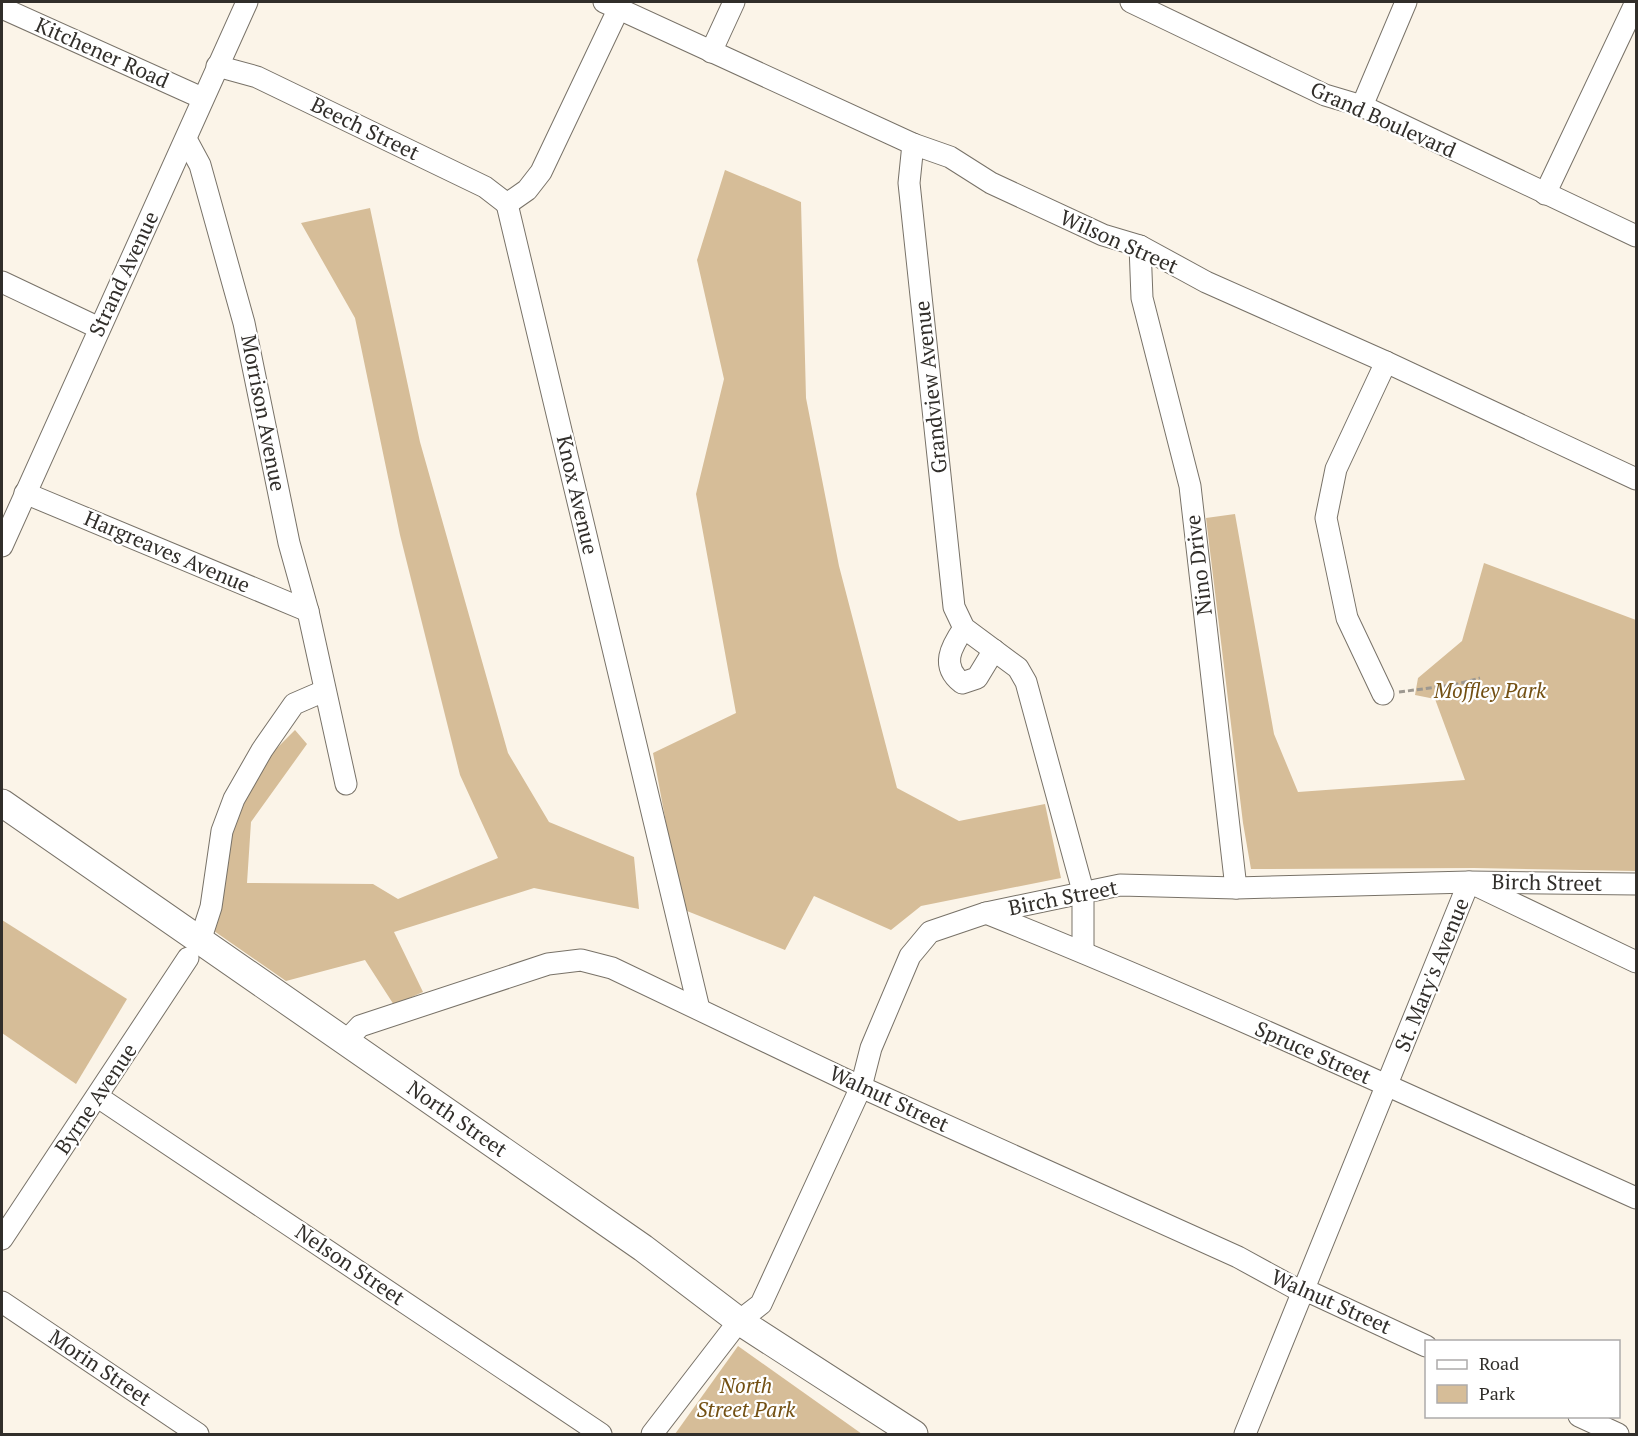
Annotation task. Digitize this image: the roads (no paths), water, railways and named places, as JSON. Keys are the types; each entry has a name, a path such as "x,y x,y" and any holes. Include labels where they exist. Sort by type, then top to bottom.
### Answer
{"main road":[{"name":"North Street","path":"2,803 194,950 345,1042 643,1248 739,1321 914,1434"}],"street":[{"name":"Strand Avenue","path":"2,546 247,2"},
{"path":"711,52 734,2"},
{"name":"Grand Boulevard","path":"1131,2 1159,8 1325,95 1362,106 1636,236"},
{"path":"1362,106 1406,2"},
{"path":"1545,194 1636,2"},
{"path":"507,204 527,190 541,172 611,5"},
{"name":"Wilson Street","path":"611,5 913,144 950,158 991,183 1102,235 1140,246 1206,282 1386,362 1636,479"},
{"name":"Kitchener Road","path":"2,8 202,98"},
{"name":"Beech Street","path":"217,66 257,76 485,187 507,204"},
{"name":"Morrison Avenue","path":"186,139 200,165 244,323 289,543 308,611 346,784"},
{"name":"Grandview Avenue","path":"913,144 909,183 954,607 964,628"},
{"name":"Knox Avenue","path":"507,204 699,1009"},
{"name":"Nino Drive","path":"1140,246 1142,298 1190,486 1236,888"},
{"path":"2,282 99,328"},
{"path":"1383,694 1347,618 1326,518 1336,469 1386,362"},
{"name":"Hargreaves Avenue","path":"25,493 308,611"},
{"path":"994,650 977,678 962,683 953,675 948,660 954,643 964,628 994,650 1018,668 1026,682 1083,891 1083,952"},
{"path":"194,950 211,907 222,831 234,799 262,750 294,704 324,691"},
{"path":"1469,882 1636,962"},
{"name":"Birch Street","path":"652,1434 739,1321 761,1304 861,1087 871,1048 910,956 930,932 986,913 1120,885 1236,888 1469,882 1636,884"},
{"name":"St. Mary's Avenue","path":"1245,1434 1469,882"},
{"name":"Spruce Street","path":"986,913 1083,952 1387,1085 1636,1198"},
{"name":"Byrne Avenue","path":"2,1239 194,950"},
{"name":"Walnut Street","path":"345,1042 360,1026 548,964 581,960 612,968 861,1087 1238,1257 1302,1292 1314,1294 1425,1346"},
{"name":"Nelson Street","path":"98,1097 601,1434"},
{"name":"Morin Street","path":"2,1302 198,1434"},
{"path":"1583,1418 1618,1434"}],"park label":[{"name":"Moffley Park","path":"1490,691"},
{"name":"North Street Park","path":"746,1398"}]}
